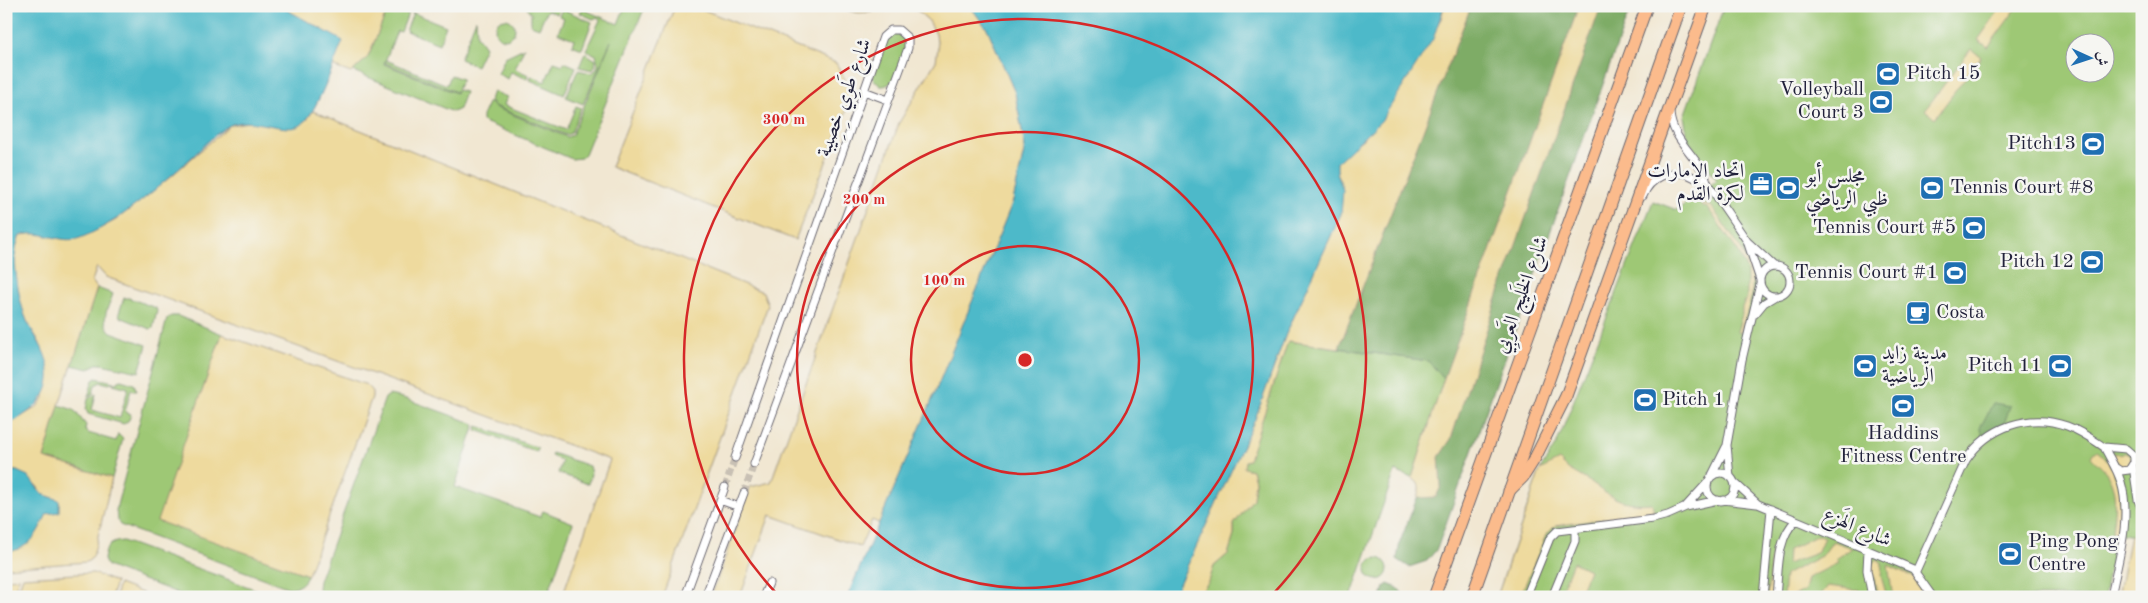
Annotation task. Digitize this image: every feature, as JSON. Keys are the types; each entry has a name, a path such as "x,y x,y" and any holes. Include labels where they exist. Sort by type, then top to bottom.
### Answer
{"main road":[{"name":"شارع الخَلِيج العَربِي","path":"1434,597 1648,6"},
{"path":"1472,597 1681,6"},
{"path":"1508,492 1529,468 1563,403 1706,6"}],"street":[{"name":"شارع طَوِي خِصِيبة","path":"735,458 883,36 892,30 902,31 908,38 908,48 754,464"},
{"path":"864,91 888,100"},
{"path":"1670,105 1670,117 1674,130 1747,241 1774,266 1785,269 1790,276 1791,284 1785,294 1774,297 1760,307 1754,316"},
{"path":"1626,230 1634,219 1645,191 1657,178 1679,173 1690,175 1708,184"},
{"path":"1747,241 1760,282 1766,294 1774,297"},
{"path":"1707,484 1710,496 1721,500 1729,498 1733,492 1728,445 1742,360 1764,270 1774,266"},
{"path":"1933,597 1916,571 1966,460 1976,447 1989,436 2013,424 2030,421 2048,421 2074,429 2104,447 2129,450 2134,456 2133,466 2138,500 2142,509"},
{"path":"1686,507 1707,484 1728,445"},
{"path":"2104,447 2116,468 2123,490 2125,513 2111,597"},
{"path":"2116,468 2126,471 2133,466"},
{"path":"1712,475 1722,473 1732,480"},
{"name":"شارع الهَزع","path":"1732,480 1758,504 1916,571"},
{"path":"685,597 725,486"},
{"path":"705,597 744,493"},
{"path":"720,500 739,507"},
{"name":"شارع الهَزع","path":"1526,597 1552,536 1561,530 1652,519 1668,515 1686,507 1721,500 1758,504"},
{"path":"1763,597 1771,510"},
{"path":"1776,597 1783,539 1788,529 1796,520"},
{"path":"1552,597 1575,542 1576,529"},
{"path":"1868,550 1867,570 1872,597"},
{"path":"763,597 769,584"}],"green space":[{"path":"389,6 399,6 409,11 401,32 397,31 384,64 456,93 458,90 465,92 459,109 453,112 353,71 368,57"},
{"path":"526,6 556,6 560,8 557,14 547,10 539,28 531,25 531,14"},
{"path":"625,6 638,6 644,9 585,154 581,158 572,159 482,121 482,116 489,101 494,107 567,137 572,135 611,41 583,104 566,97 578,70 591,73 596,70 598,65 596,55 586,50 600,20 598,17 593,19 580,13 582,9 618,24"},
{"path":"1471,6 1579,6 1444,378 1428,361 1339,348"},
{"path":"1601,6 1631,6 1437,549 1427,561 1409,567 1397,559 1400,542 1417,498 1436,497 1441,486 1439,457 1451,439 1497,298"},
{"name":"مدينة زايد الرياضية","path":"1724,6 2142,6 2142,551 2137,546 2135,536 2116,533 2104,597 1497,597 1540,470 1557,443 1653,201 1677,210 1717,180 1688,140 1684,116"},
{"path":"562,9 592,22 582,49 572,45 574,39 558,33 564,18 559,16"},
{"path":"413,13 446,26 439,44 406,31"},
{"path":"476,19 477,36 485,47 476,66 460,59"},
{"path":"505,19 512,22 515,29 512,36 505,39 498,36 495,29 498,22"},
{"path":"893,34 901,35 906,45 895,77 886,85 880,86 872,77 884,40"},
{"path":"524,48 515,69 529,75 527,79 511,72 508,79 498,74 505,57"},
{"path":"585,53 596,60 595,67 592,70 579,67"},
{"path":"386,60 447,85 451,75 462,79 456,92 385,63"},
{"path":"554,62 563,65 564,62 576,67 564,95 530,80 531,76 545,82"},
{"path":"493,91 507,97 504,105 566,130 576,106 581,108 571,133 566,135 494,106 490,100"},
{"path":"97,288 113,294 105,318 107,328 111,332 147,345 139,372 101,364 96,364 89,369 72,365"},
{"path":"124,298 156,308 153,328 150,329 120,317 119,313"},
{"path":"171,316 178,316 222,334 158,521 308,575 299,586 289,588 120,525 117,520 116,509 167,319"},
{"path":"1288,341 1428,361 1444,378 1412,478 1395,471 1351,597 1198,597 1209,581 1214,566 1228,554 1234,535 1234,524 1253,499 1255,481 1252,470 1243,468 1245,461 1249,459"},
{"path":"96,378 114,382 109,384 101,382 95,385 93,394 88,397 93,380"},
{"path":"121,380 134,384 137,391 131,390 125,412 131,414 129,420 124,424 88,414 86,409 88,399 96,394 92,410 120,418 128,388 113,384"},
{"path":"389,395 403,398 475,424 455,487 540,517 543,511 573,523 547,597 321,597 318,588 319,581 385,398"},
{"path":"1993,403 2010,406 2004,424 1984,436 1980,428"},
{"path":"59,405 74,410 86,425 85,430 88,433 116,441 118,434 123,439 112,478 44,458"},
{"path":"477,426 538,448 537,452 476,430"},
{"path":"552,453 589,466 591,474 588,484 558,473 562,461 551,456"},
{"path":"123,541 276,597 188,597 107,566 104,560 107,549 112,544"},
{"path":"1377,558 1385,561 1388,569 1385,577 1377,580 1369,577 1366,569 1369,561"},
{"path":"1388,584 1398,588 1405,597 1381,597 1384,587"}],"sand":[{"path":"280,6 389,6 368,57 351,73 332,66 342,41"},
{"path":"675,6 694,6 836,63 853,94 795,240 611,167"},
{"path":"837,6 887,6 857,13"},
{"path":"906,6 970,6 988,30 1015,93 1025,147 1013,201 930,405 879,523 872,520 860,547 770,515 740,597 711,597 750,487 771,482 899,123 936,61 938,48 936,34 929,21 918,11"},
{"path":"1444,6 1471,6 1339,348 1288,341 1249,460 1245,461 1244,468 1252,470 1255,481 1253,499 1234,524 1234,535 1228,554 1214,566 1209,581 1198,597 1173,597 1255,419 1286,334 1341,214 1337,162 1344,153 1363,139 1441,19"},
{"path":"1579,6 1601,6 1497,298 1451,439 1439,457 1441,486 1436,497 1417,498 1419,486 1412,478 1444,378"},
{"path":"2002,6 2018,6 1988,47 1978,40"},
{"path":"1971,49 1981,57 1935,118 1925,110"},
{"path":"313,111 763,292 768,305 662,597 562,597 610,460 106,277 97,267 92,281 97,288 44,458 112,478 93,557 87,562 6,568 6,553 27,543 36,534 47,514 59,511 59,500 42,494 37,486 17,471 6,470 6,426 37,407 44,398 41,347 20,303 15,280 16,246 20,236 29,233 40,233 63,238 93,232 116,220 169,178 230,125 248,122 306,121"},
{"path":"1698,194 1704,204 1711,206 1741,249 1752,274 1752,294 1741,333 1737,332 1742,315 1742,307 1747,297 1747,271 1739,253 1708,208 1702,206 1695,196"},
{"path":"222,334 367,385 372,390 372,397 308,575 157,521"},
{"path":"2097,451 2112,468 2116,478 2120,511 2116,533 2112,532 2114,493 2112,486 2105,471 2091,457"},
{"path":"2110,454 2130,454 2132,460 2127,467 2121,466"},
{"path":"1559,460 1568,469 1611,496 1630,503 1652,503 1654,512 1555,526 1546,535 1520,597 1497,597 1540,470"},
{"path":"1818,535 1824,537 1817,553 1787,564 1788,550"},
{"path":"2130,535 2136,536 2137,546 2142,551 2142,586 2134,597 2118,597"},
{"path":"1833,541 1852,548 1836,559 1838,563 1808,578 1805,590 1791,597 1783,597 1785,575 1823,555"},
{"path":"1772,547 1777,547 1772,597 1767,597"},
{"path":"1877,560 1882,562 1881,576 1887,597 1878,597 1877,594 1872,568"},
{"path":"1573,562 1589,570 1578,597 1559,597"},
{"path":"1888,565 1914,577 1917,587 1924,597 1893,597"},
{"path":"93,573 116,582 111,597 16,597 23,577"},
{"path":"19,578 12,597 6,597 6,579"},
{"path":"119,584 153,597 115,597"},
{"path":"1828,586 1859,590 1860,597 1819,597"}],"water":[{"path":"6,6 280,6 343,41 319,99 307,119 301,125 286,128 247,122 230,125 214,136 152,193 124,214 95,231 73,240 35,234 20,236 15,259 20,298 27,321 42,348 49,375 48,386 37,404 29,412 6,426"},
{"path":"970,6 1444,6 1433,39 1381,121 1337,162 1337,173 1343,190 1341,214 1286,334 1255,419 1173,597 847,597 930,405 1013,201 1025,147 1015,93 988,30"},
{"path":"6,471 17,471 28,476 42,494 59,500 59,512 47,514 36,535 28,544 6,553"}],"tunnel":[{"path":"725,487 735,458"},
{"path":"744,493 754,464"}],"place":[{"name":"Pitch 15","path":"1888,74"},
{"name":"Volleyball Court 3","path":"1881,102"},
{"name":"Pitch13","path":"2093,144"},
{"name":"اتحاد الإمارات لكرة القدم","path":"1761,184"},
{"name":"مجلس أبو ظبي الرياضي","path":"1788,188"},
{"name":"Tennis Court #8","path":"1932,188"},
{"name":"Tennis Court #5","path":"1974,228"},
{"name":"Pitch 12","path":"2092,262"},
{"name":"Tennis Court #1","path":"1955,273"},
{"name":"Costa","path":"1918,313"},
{"name":"مدينة زايد الرياضية","path":"1865,366"},
{"name":"Pitch 11","path":"2060,366"},
{"name":"Pitch 1","path":"1645,400"},
{"name":"Haddins Fitness Centre","path":"1903,406"},
{"name":"Ping Pong Centre","path":"2010,554"}]}
